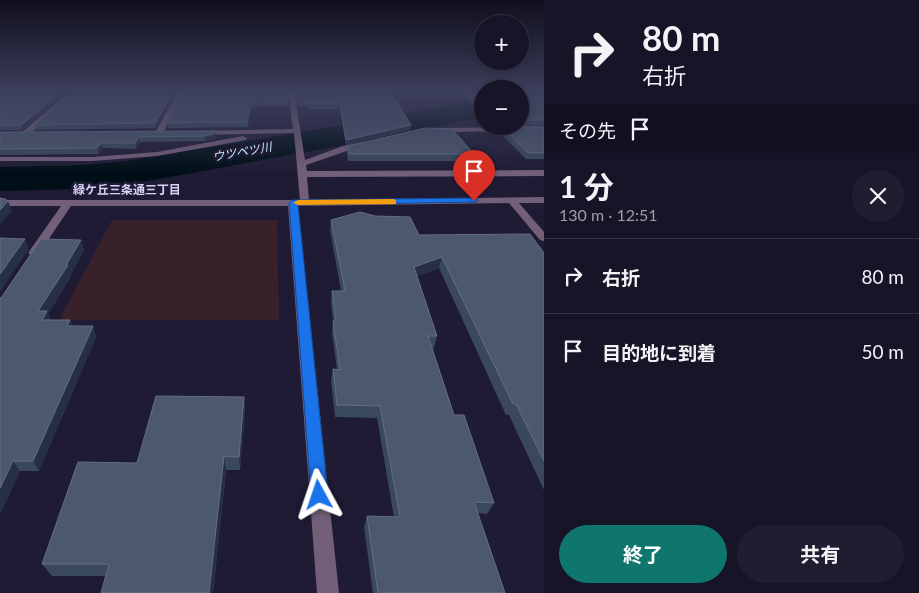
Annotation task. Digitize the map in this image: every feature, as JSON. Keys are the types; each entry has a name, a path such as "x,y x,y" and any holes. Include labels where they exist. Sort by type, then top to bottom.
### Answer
{"street":[{"path":"34,134 21,134 40,119"},
{"path":"160,133 167,119"},
{"path":"294,119 302,159 303,174 299,203 328,593"},
{"path":"432,131 544,129"},
{"path":"0,159 92,159 156,154 271,132"},
{"path":"150,133 169,133"},
{"path":"187,133 296,133"},
{"path":"302,159 372,143"},
{"path":"303,174 544,173"},
{"path":"512,200 544,238"},
{"path":"0,203 299,203 544,200"},
{"path":"26,265 68,203"}],"shaded area":[{"path":"112,220 277,220 279,320 59,320"}],"building":[{"path":"0,119 29,119 21,125 0,125"},
{"path":"42,119 158,119 155,123 35,125"},
{"path":"168,119 248,119 247,122 166,123"},
{"path":"342,119 407,119 411,125 346,140"},
{"path":"529,119 544,119 529,120"},
{"path":"529,127 544,127 544,153 528,153 510,135 529,135"},
{"path":"425,128 452,129 474,154 349,154 348,146"},
{"path":"216,131 214,134 204,136 139,137 135,143 102,143 97,148 0,149 0,132"},
{"path":"0,198 8,201 0,210"},
{"path":"360,212 375,216 410,217 419,235 530,234 544,253 544,461 516,404 513,404 442,257 414,267 437,336 428,336 454,415 464,415 494,503 474,502 505,593 378,593 367,516 400,517 380,406 337,405 333,369 340,370 333,321 336,321 332,291 345,291 331,220"},
{"path":"0,238 25,239 0,274"},
{"path":"41,239 81,240 66,265 68,265 38,311 47,311 42,320 70,320 67,326 93,326 33,461 13,461 0,488 0,298"},
{"path":"156,396 244,397 239,457 224,456 209,593 101,593 109,564 42,564 78,462 137,463"}],"waterway":[{"name":"ウツベツ川","path":"0,179 84,177 126,173 428,119"}],"slow traffic":[{"path":"298,203 393,202"}],"district":[{"name":"緑ケ丘三条通三丁目","path":"127,190"}],"route":[{"path":"319,495 293,203 474,201"}]}
